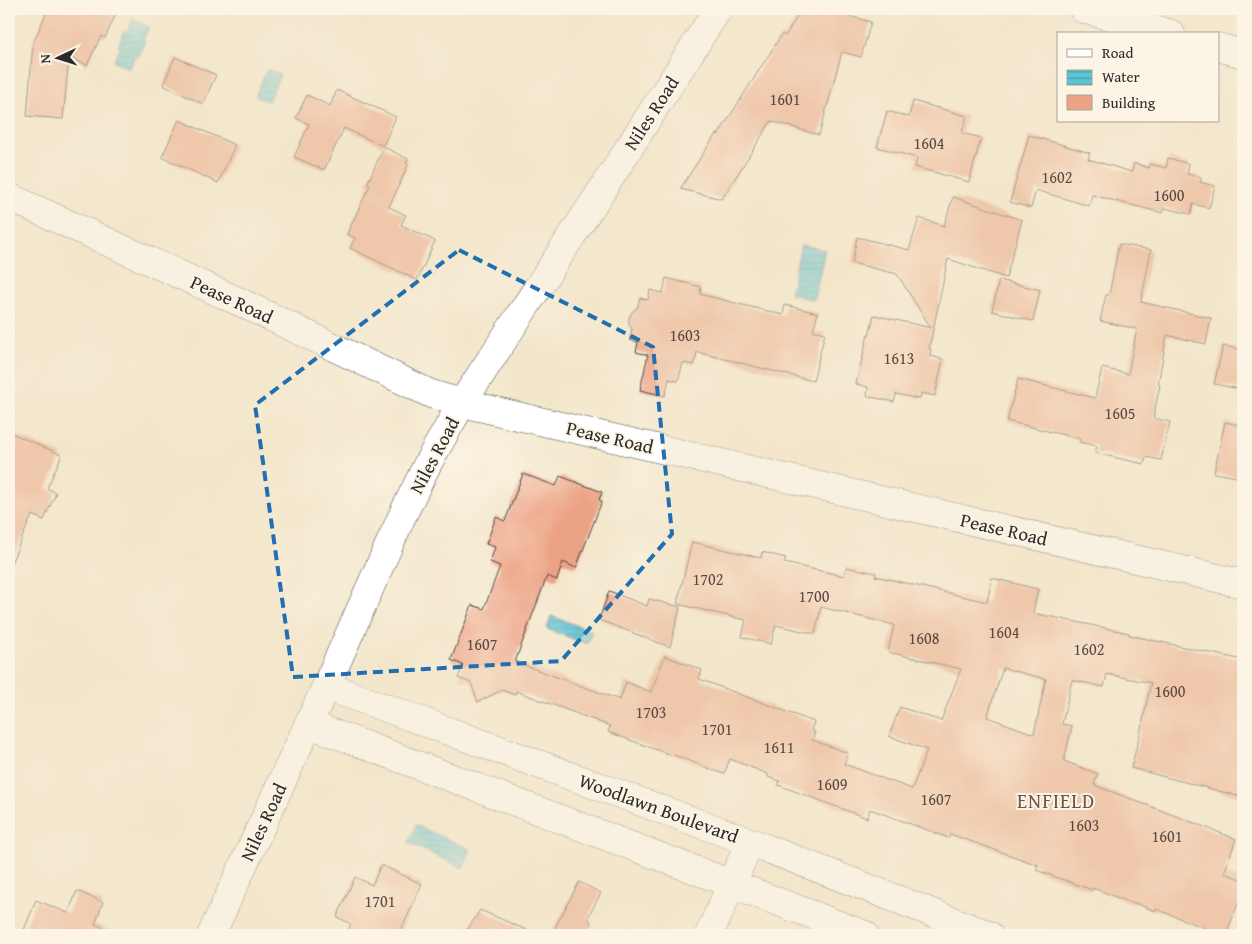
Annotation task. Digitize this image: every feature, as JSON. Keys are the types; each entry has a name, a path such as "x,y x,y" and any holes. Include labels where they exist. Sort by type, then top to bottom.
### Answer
{"street":[{"name":"Niles Road","path":"211,935 429,461 462,403 718,9"},
{"path":"1083,9 1164,32"},
{"path":"1220,48 1243,54"},
{"name":"Pease Road","path":"9,197 244,304 431,394 462,403 1243,584"},
{"name":"Woodlawn Boulevard","path":"326,686 750,842 989,935"},
{"path":"309,724 865,935"},
{"path":"709,935 750,842"}],"highlighted area":[{"path":"459,250 653,347 672,534 561,661 293,677 255,405"}],"water":[{"path":"133,19 149,27 138,56 136,55 129,68 114,61 120,48 118,46 124,31 127,32"},
{"path":"267,69 280,75 268,102 255,96"},
{"path":"801,245 825,250 814,300 790,294"},
{"path":"551,616 592,631 587,644 547,629"},
{"path":"416,825 471,850 463,868 408,843"}],"building":[{"path":"48,9 118,9 105,38 101,36 87,65 69,57 63,119 27,116 33,43"},
{"path":"802,9 823,9 871,22 861,57 842,52 819,135 771,121 722,199 680,189 716,134 718,135 782,34 785,36"},
{"path":"175,57 216,75 203,104 163,85"},
{"path":"337,90 396,117 383,146 344,128 324,170 294,157 309,124 296,118 307,95 330,106"},
{"path":"913,101 967,116 962,133 981,138 969,182 915,167 917,158 877,147 887,111 909,117"},
{"path":"179,120 235,145 218,183 162,157"},
{"path":"1029,135 1090,153 1088,159 1132,172 1134,163 1149,168 1150,164 1166,168 1168,158 1189,164 1187,174 1201,177 1200,182 1215,186 1209,208 1193,204 1191,214 1164,208 1163,213 1092,195 1089,206 1036,190 1031,208 1010,202"},
{"path":"384,147 408,159 406,163 408,165 389,207 406,215 401,225 435,241 417,280 350,248 355,238 347,234 370,185 367,184"},
{"path":"953,197 1022,220 1006,278 948,259 929,349 931,349 930,356 943,359 935,396 921,393 920,399 896,394 894,402 867,396 868,387 856,384 874,315 931,328 897,274 852,263 857,237 909,250 919,218 944,226"},
{"path":"1119,244 1151,250 1141,302 1211,318 1206,344 1167,335 1153,418 1170,422 1161,460 1146,457 1144,464 1095,453 1097,446 1079,442 1080,439 1007,421 1018,379 1095,398 1102,368 1128,374 1137,329 1100,321 1106,295 1109,295"},
{"path":"666,278 701,287 700,294 783,315 785,305 818,313 813,330 825,333 813,381 697,352 694,365 683,363 678,381 669,379 665,396 640,390 648,355 636,352 638,342 630,340 632,329 629,324 629,318 637,308 640,298 648,300 650,290 663,293"},
{"path":"999,280 1040,290 1033,321 992,311"},
{"path":"1223,346 1243,350 1243,374 1240,389 1214,384"},
{"path":"1225,422 1243,426 1243,478 1214,473"},
{"path":"9,432 62,455 47,488 56,493 44,520 32,515 9,568"},
{"path":"523,474 556,486 560,476 602,492 599,500 602,501 576,568 563,562 557,580 547,576 515,662 620,700 626,682 651,692 665,656 702,670 699,679 814,722 811,730 815,732 812,740 848,753 844,764 912,789 927,750 889,736 900,707 941,721 961,669 888,652 894,625 821,607 815,634 776,625 771,644 742,637 746,620 677,604 692,542 761,558 762,552 786,558 784,563 844,576 846,567 876,573 875,576 987,602 992,578 1038,589 1033,613 1243,660 1243,778 1238,796 1131,768 1151,683 1107,674 1104,687 1072,680 1062,724 1072,726 1064,761 1098,774 1094,785 1236,839 1224,873 1243,880 1243,890 1226,935 1156,909 1155,911 1093,888 1092,890 1036,870 1038,865 950,834 949,838 870,809 867,818 778,785 780,781 768,777 768,774 730,759 724,774 608,732 610,726 516,691 515,695 502,690 478,702 471,683 458,678 463,665 451,660 472,605 484,609 500,566 490,562 495,547 486,544 496,517 505,521","holes":["1003,668 1046,679 1034,734 987,717"]},
{"path":"609,591 647,606 649,599 680,607 670,647 599,620"},
{"path":"381,865 422,884 399,935 346,935 351,924 337,917 355,877 372,885"},
{"path":"579,882 601,893 588,917 591,924 583,935 551,935"},
{"path":"77,891 103,902 95,924 121,935 22,935 36,900 68,913"},
{"path":"480,910 538,935 464,935"}],"district":[{"name":"ENFIELD","path":"1056,801"}]}
